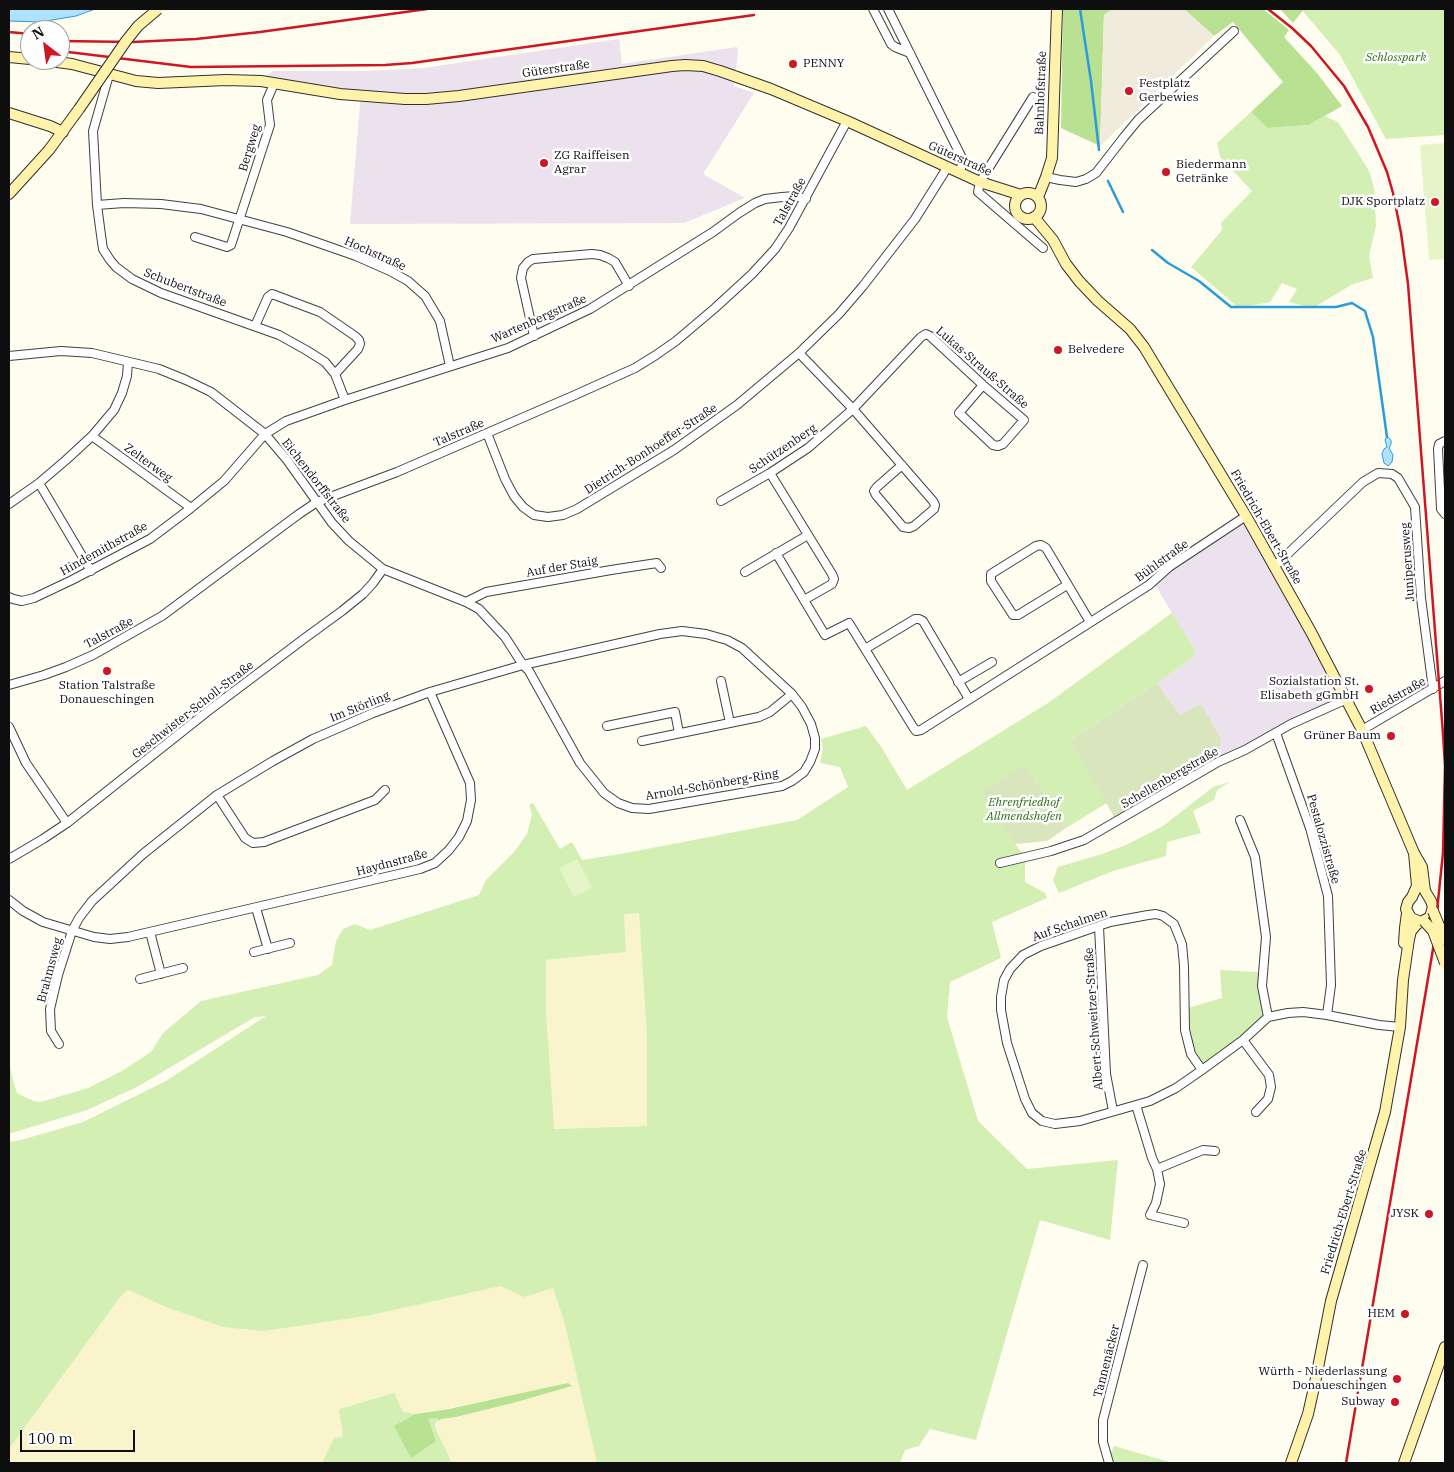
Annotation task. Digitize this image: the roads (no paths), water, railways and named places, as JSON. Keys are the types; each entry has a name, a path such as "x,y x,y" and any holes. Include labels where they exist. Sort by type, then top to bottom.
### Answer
{"main road":[{"path":"9,194 63,132 138,26 158,9"},
{"name":"Bahnhofstraße","path":"1026,197 1046,177 1052,158 1056,9"},
{"name":"Güterstraße","path":"70,64 136,81 158,83 261,81 375,98 426,99 685,65 703,66 746,80 847,121 980,182 1026,197 1016,208 1020,215 1024,218 1037,214"},
{"path":"9,113 63,132"},
{"path":"1026,197 1041,205 1037,214"},
{"name":"Friedrich-Ebert-Straße","path":"1037,214 1066,264 1079,281 1098,301 1130,329 1144,347 1275,566 1362,730 1414,853 1422,867 1425,891 1433,904 1433,911 1430,917 1417,924 1411,931 1403,980 1400,1027 1385,1112 1330,1301 1308,1414 1291,1463"},
{"name":"Friedrich-Ebert-Straße","path":"1406,964 1404,928 1407,913 1406,906 1417,886 1414,853"},
{"path":"1412,897 1419,895 1428,897"},
{"path":"1433,911 1445,941"},
{"path":"1407,913 1414,920 1422,922 1433,931 1445,964"},
{"path":"1404,1463 1445,1346"}],"street":[{"path":"873,9 891,44 910,53"},
{"path":"888,9 961,156 962,165 959,173"},
{"path":"1046,177 1076,182 1096,173 1138,120 1234,31"},
{"name":"Schubertstraße","path":"104,74 93,131 97,205 103,249 110,260 132,279 160,293 256,326 306,350 325,362 335,374 345,400"},
{"name":"Bergweg","path":"239,219 270,126 267,100 274,84"},
{"path":"1032,97 980,182 978,192 1043,248"},
{"name":"Talstraße","path":"9,685 44,675 84,659 162,616 317,502 397,472 576,395 635,368 676,341 752,274 769,255 789,228 806,199 847,121"},
{"name":"Dietrich-Bonhoeffer-Straße","path":"487,434 505,479 514,496 523,507 534,515 548,518 577,509 674,450 737,405 799,353 839,314 863,286 915,219 947,168"},
{"name":"Wartenbergstraße","path":"265,434 286,421 345,400 508,348 590,310 713,232 738,213 765,199 795,196 806,199"},
{"name":"Hochstraße","path":"97,205 124,203 161,204 201,208 287,232 390,270 408,281 425,296 440,321 450,366"},
{"path":"196,237 227,248 231,245 239,219"},
{"path":"534,336 521,278 523,268 533,259 600,255 615,262 629,286"},
{"path":"256,326 268,297 272,294 320,312 355,336 360,344 358,349 335,374"},
{"name":"Lukas-Strauß-Straße","path":"926,334 1024,420 1003,444 998,446 993,445 959,413 982,385"},
{"name":"Schützenberg","path":"721,501 770,473 808,448 852,409 926,334"},
{"name":"Eichendorffstraße","path":"9,356 61,351 92,353 159,369 211,392 265,434 287,460 332,523 349,540 383,569 479,609 505,637 522,665"},
{"path":"799,353 852,409 902,465 933,501 934,509 909,528 903,527 874,491 876,487 902,465"},
{"path":"9,504 39,483 66,460 92,436 114,410 127,376 128,362"},
{"name":"Hindemithstraße","path":"9,597 13,600 22,601 34,598 91,571 150,539 224,481 265,434"},
{"name":"Zelterweg","path":"92,436 191,508"},
{"path":"1445,440 1439,444 1438,449 1441,509 1445,514"},
{"path":"770,473 832,574 834,579 832,584 804,600 776,553"},
{"name":"Juniperusweg","path":"1275,566 1363,482 1378,473 1392,474 1398,478 1415,506 1421,598 1433,689"},
{"path":"39,483 91,571"},
{"name":"Bühlstraße","path":"804,600 826,635 850,623 916,731 921,730 969,700 1149,585 1170,567 1246,516"},
{"path":"745,572 808,535"},
{"path":"1067,585 1018,615 1013,615 991,581 991,574 1036,546 1041,545 1046,548 1090,622"},
{"name":"Auf der Staig","path":"466,602 486,592 593,573 657,563 661,568"},
{"name":"Geschwister-Scholl-Straße","path":"9,859 67,823 208,711 342,611 363,594 383,569"},
{"path":"865,649 919,619 923,622 969,700"},
{"name":"Arnold-Schönberg-Ring","path":"682,631 706,634 727,640 742,648 792,694 811,724 815,738 815,749 804,772 782,786 649,809 632,808 618,803 604,793 591,778 580,763 530,671 522,665 660,634 682,631"},
{"path":"958,682 992,662"},
{"name":"Im Störling","path":"72,931 92,901 143,854 217,795 273,761 318,737 373,713 430,692 522,665"},
{"path":"721,681 730,723"},
{"name":"Riedstraße","path":"1362,730 1445,681"},
{"name":"Haydnstraße","path":"9,900 23,911 43,922 94,937 128,937 420,869 435,863 459,837 467,821 471,800 470,783 430,692"},
{"path":"642,741 759,717 770,712 792,694"},
{"name":"Schellenbergstraße","path":"1000,863 1051,851 1084,840 1218,762 1245,750 1291,724 1347,699"},
{"path":"607,726 675,712 679,733"},
{"path":"9,727 26,763 67,823"},
{"name":"Pestalozzistraße","path":"1276,733 1310,828 1328,896 1331,985 1327,1015"},
{"path":"217,795 245,838 253,843 264,842 375,800 385,790"},
{"path":"1240,820 1255,857 1266,937 1262,986 1268,1016 1288,1012 1303,1012 1400,1027"},
{"path":"256,908 268,949"},
{"name":"Auf Schalmen","path":"1202,1070 1191,1054 1184,1030 1182,944 1174,924 1163,916 1156,914 1110,922 1041,946 1024,955 1010,969 1004,980 1001,1010 1007,1043 1025,1099 1032,1113 1042,1121 1055,1124 1080,1121 1150,1101 1176,1088 1202,1070 1243,1040 1268,1016"},
{"name":"Albert-Schweitzer-Straße","path":"1099,926 1106,1074 1113,1111"},
{"name":"Brahmsweg","path":"59,1044 51,1031 50,1009 58,975 72,931"},
{"path":"150,932 161,974"},
{"path":"254,952 290,943"},
{"path":"140,979 183,968"},
{"path":"1243,1040 1269,1075 1271,1087 1268,1099 1256,1112"},
{"path":"1136,1105 1152,1158 1158,1169 1160,1184 1156,1203 1150,1215 1184,1223"},
{"path":"1158,1169 1203,1150 1215,1150"},
{"name":"Tannenäcker","path":"1109,1463 1103,1442 1104,1420 1143,1265"}],"water":[{"path":"9,9 95,9 76,16 52,20 9,21"},
{"path":"1387,436 1391,440 1389,448 1393,455 1392,462 1388,466 1384,463 1382,454 1387,447 1385,440"}],"waterway":[{"path":"1080,9 1099,150"},
{"path":"1108,181 1123,212"},
{"path":"1152,250 1168,263 1199,281 1231,307 1336,307 1352,303 1365,311 1373,337 1387,437"}],"railway":[{"path":"70,41 133,42 196,39 427,9"},
{"path":"1268,9 1311,46 1344,86 1368,127 1387,172 1393,193 1408,284 1445,766 1443,853 1433,949 1346,1463"},
{"path":"70,52 191,67 385,65 412,63 754,15"},
{"path":"9,32 20,33"}],"place":[{"name":"PENNY","path":"793,64"},
{"name":"Festplatz Gerbewies","path":"1129,91"},
{"name":"ZG Raiffeisen Agrar","path":"544,163"},
{"name":"Biedermann Getränke","path":"1166,172"},
{"name":"DJK Sportplatz","path":"1435,202"},
{"name":"Belvedere","path":"1058,350"},
{"name":"Station Talstraße Donaueschingen","path":"107,671"},
{"name":"Sozialstation St. Elisabeth gGmbH","path":"1369,689"},
{"name":"Grüner Baum","path":"1391,736"},
{"name":"JYSK","path":"1429,1214"},
{"name":"HEM","path":"1405,1314"},
{"name":"Würth - Niederlassung Donaueschingen","path":"1397,1379"},
{"name":"Subway","path":"1395,1402"}],"park label":[{"name":"Schlosspark","path":"1396,58"},
{"name":"Ehrenfriedhof Allmendshofen","path":"1024,810"}]}
